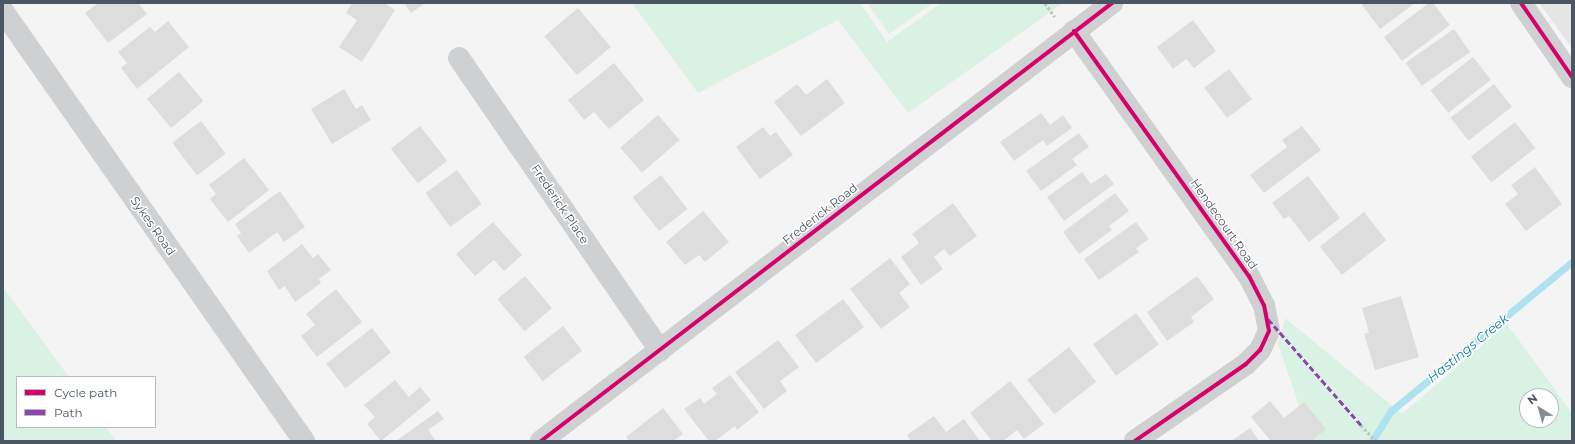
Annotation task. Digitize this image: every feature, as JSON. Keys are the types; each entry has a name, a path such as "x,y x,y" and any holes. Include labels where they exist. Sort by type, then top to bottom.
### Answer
{"street":[{"path":"3,6 7,3"},
{"name":"Frederick Road","path":"541,441 1112,3"},
{"path":"1521,3 1572,77"},
{"name":"Sykes Road","path":"3,10 304,441"},
{"name":"Hendecourt Road","path":"1074,31 1249,276 1264,305 1269,331 1260,350 1246,364 1135,441"},
{"name":"Frederick Place","path":"459,58 660,351"}],"path":[{"path":"1361,425 1376,441"}],"shaded area":[{"path":"1539,3 1572,3 1572,48"}],"green space":[{"path":"632,3 860,3 887,42 941,3 1063,3 908,113 838,20 698,93"},
{"path":"867,3 933,3 889,34"},
{"path":"3,287 68,376 16,376 16,428 107,428 116,441 3,441"},
{"path":"1285,318 1402,414 1507,324 1554,388 1519,388 1519,428 1559,428 1559,395 1572,413 1572,441 1311,441 1278,344"}],"building":[{"path":"98,3 138,3 147,14 108,43 85,13"},
{"path":"352,3 384,3 395,10 362,62 339,47 357,20 346,13"},
{"path":"404,3 425,3 411,13"},
{"path":"1364,3 1415,3 1380,29 1362,5"},
{"path":"1429,3 1433,3 1450,25 1402,61 1384,37"},
{"path":"578,8 611,47 577,75 544,36"},
{"path":"1193,20 1216,51 1194,68 1186,59 1173,69 1157,47"},
{"path":"168,21 189,47 137,89 121,68 127,63 118,52 150,27 155,32"},
{"path":"1454,29 1470,52 1422,86 1406,63"},
{"path":"1473,57 1491,80 1448,113 1430,90"},
{"path":"614,63 644,100 609,129 594,112 584,120 568,100"},
{"path":"1229,69 1252,99 1227,118 1204,88"},
{"path":"179,72 203,101 171,128 147,99"},
{"path":"827,79 845,103 801,136 774,102 797,84 806,95"},
{"path":"1494,84 1512,107 1469,141 1451,118"},
{"path":"344,89 356,109 362,105 371,120 332,144 311,109"},
{"path":"1041,113 1050,125 1063,115 1072,128 1047,146 1043,140 1014,161 1000,142"},
{"path":"658,115 680,140 642,173 620,148"},
{"path":"201,121 226,154 197,175 172,143"},
{"path":"1515,122 1535,148 1491,182 1471,156"},
{"path":"420,126 447,161 418,183 391,149"},
{"path":"1302,126 1321,150 1264,193 1250,175 1287,147 1282,140"},
{"path":"763,127 770,136 776,132 793,155 760,179 736,147"},
{"path":"1079,133 1089,147 1072,159 1077,165 1041,191 1026,171"},
{"path":"244,158 269,190 228,222 210,199 216,194 209,185"},
{"path":"1535,167 1562,204 1526,231 1505,204 1518,194 1511,185"},
{"path":"457,170 482,204 450,227 425,193"},
{"path":"1082,172 1091,184 1106,174 1114,184 1064,221 1047,197"},
{"path":"661,175 687,209 659,231 633,197"},
{"path":"1308,176 1340,218 1309,242 1289,216 1284,219 1272,203"},
{"path":"280,191 305,227 284,242 277,232 249,253 237,236 241,233 235,224"},
{"path":"1115,193 1129,211 1109,226 1112,230 1079,254 1063,232"},
{"path":"953,203 977,236 950,256 944,249 934,257 943,269 921,285 901,257 919,243 912,234"},
{"path":"703,211 729,242 705,262 699,255 685,265 666,242"},
{"path":"1364,212 1386,240 1342,275 1320,246"},
{"path":"493,222 522,255 504,271 494,260 475,276 456,254"},
{"path":"1136,222 1149,239 1136,248 1139,252 1099,280 1084,259"},
{"path":"302,244 313,258 318,254 331,270 319,279 321,283 295,302 285,286 279,290 267,271"},
{"path":"890,258 910,284 899,293 910,307 881,329 850,289"},
{"path":"525,276 552,308 524,331 497,299"},
{"path":"1197,276 1214,299 1191,317 1194,322 1167,341 1147,312"},
{"path":"336,289 362,322 317,357 301,336 315,325 306,314"},
{"path":"1401,296 1419,357 1375,370 1364,334 1369,332 1362,308"},
{"path":"843,299 864,327 816,363 795,335"},
{"path":"1136,313 1159,345 1116,376 1093,344"},
{"path":"563,326 582,350 543,381 524,357"},
{"path":"372,328 391,352 345,388 326,364"},
{"path":"778,340 799,367 780,381 787,391 764,409 735,372"},
{"path":"1069,347 1096,382 1054,414 1027,380"},
{"path":"730,375 759,412 737,430 735,426 715,441 709,441 684,409 700,398 704,404 717,394 712,388"},
{"path":"395,380 409,397 420,387 431,400 381,441 367,424 375,417 364,405"},
{"path":"1010,381 1044,424 1024,439 1017,430 1003,441 992,441 970,413"},
{"path":"1270,401 1284,418 1304,402 1326,429 1311,441 1271,441 1251,417"},
{"path":"663,408 683,434 673,441 629,441 626,437"},
{"path":"438,411 444,419 428,430 436,441 396,441"},
{"path":"934,416 946,432 964,419 980,441 911,441 907,435"},
{"path":"1250,428 1259,441 1231,441"}],"waterway":[{"name":"Hastings Creek","path":"1372,441 1391,411 1572,262"}],"marked path":[{"path":"1268,319 1361,425"}],"cycle path":[{"path":"541,441 1112,3"},
{"path":"1521,3 1572,77"},
{"path":"1074,31 1249,276 1264,305 1269,331 1260,350 1246,364 1135,441"}]}
